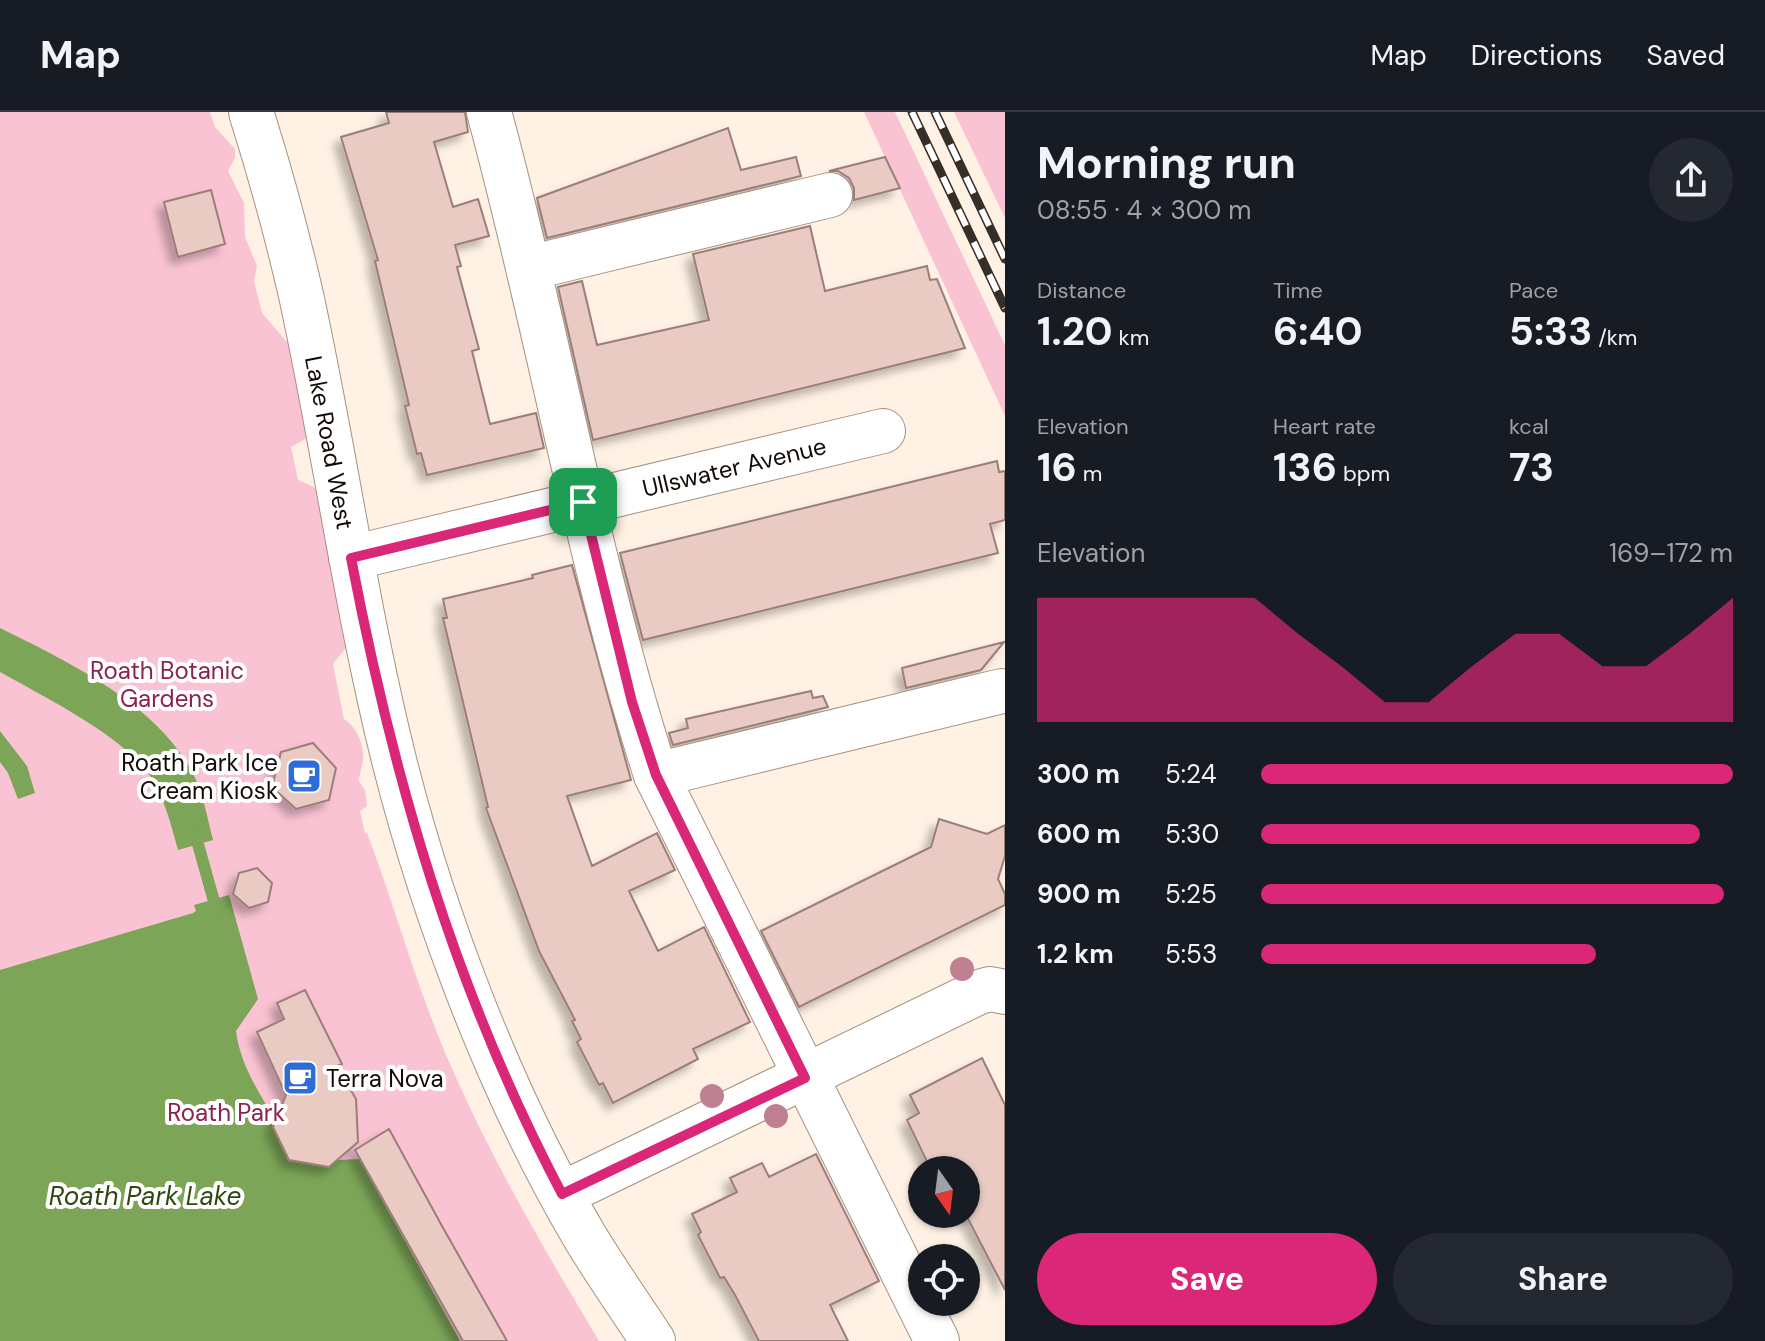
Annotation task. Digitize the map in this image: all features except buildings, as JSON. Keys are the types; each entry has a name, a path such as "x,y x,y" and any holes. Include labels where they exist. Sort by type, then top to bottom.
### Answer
{"street":[{"name":"Lake Road West","path":"251,112 301,298 351,558 396,765 433,890 495,1055 562,1194 653,1341"},
{"path":"489,112 632,702 656,775 937,1341"},
{"path":"529,268 830,195"},
{"name":"Ullswater Avenue","path":"351,558 883,431"},
{"path":"656,775 1002,691"},
{"path":"562,1194 979,992 990,989 1005,992"}],"green space":[{"name":"Roath Park","path":"0,112 210,112 215,127 235,149 235,158 228,171 244,203 245,237 257,266 254,281 262,313 286,341 302,351 309,437 291,447 298,480 314,487 326,506 349,644 333,664 344,719 356,731 363,749 359,781 365,790 367,806 360,811 365,833 441,1044 470,1108 522,1209 599,1341 0,1341"},
{"path":"864,112 895,112 1005,345 1005,416"},
{"path":"954,112 1005,112 1005,218"}],"water":[{"path":"0,628 80,669 132,704 155,724 175,746 195,778 213,840 178,850 159,792 136,759 80,717 0,672"},
{"path":"0,731 27,766 35,793 18,799 0,762"},
{"name":"Roath Park Lake","path":"229,895 258,999 236,1031 238,1043 251,1077 275,1119 273,1127 289,1160 329,1167 337,1160 360,1159 460,1341 0,1341 0,970 193,913 196,911 194,905"}],"waterway":[{"path":"194,830 217,912"}],"railway":[{"path":"912,112 1005,308"},
{"path":"935,112 1005,259"}],"place":[{"name":"Roath Park Ice Cream Kiosk","path":"304,776"},
{"name":"Terra Nova","path":"300,1078"}],"route":[{"path":"583,502 632,702 656,775 805,1078 562,1194 495,1055 433,890 379,698 351,558 583,502"}],"park label":[{"name":"Roath Botanic Gardens","path":"167,684"}]}
